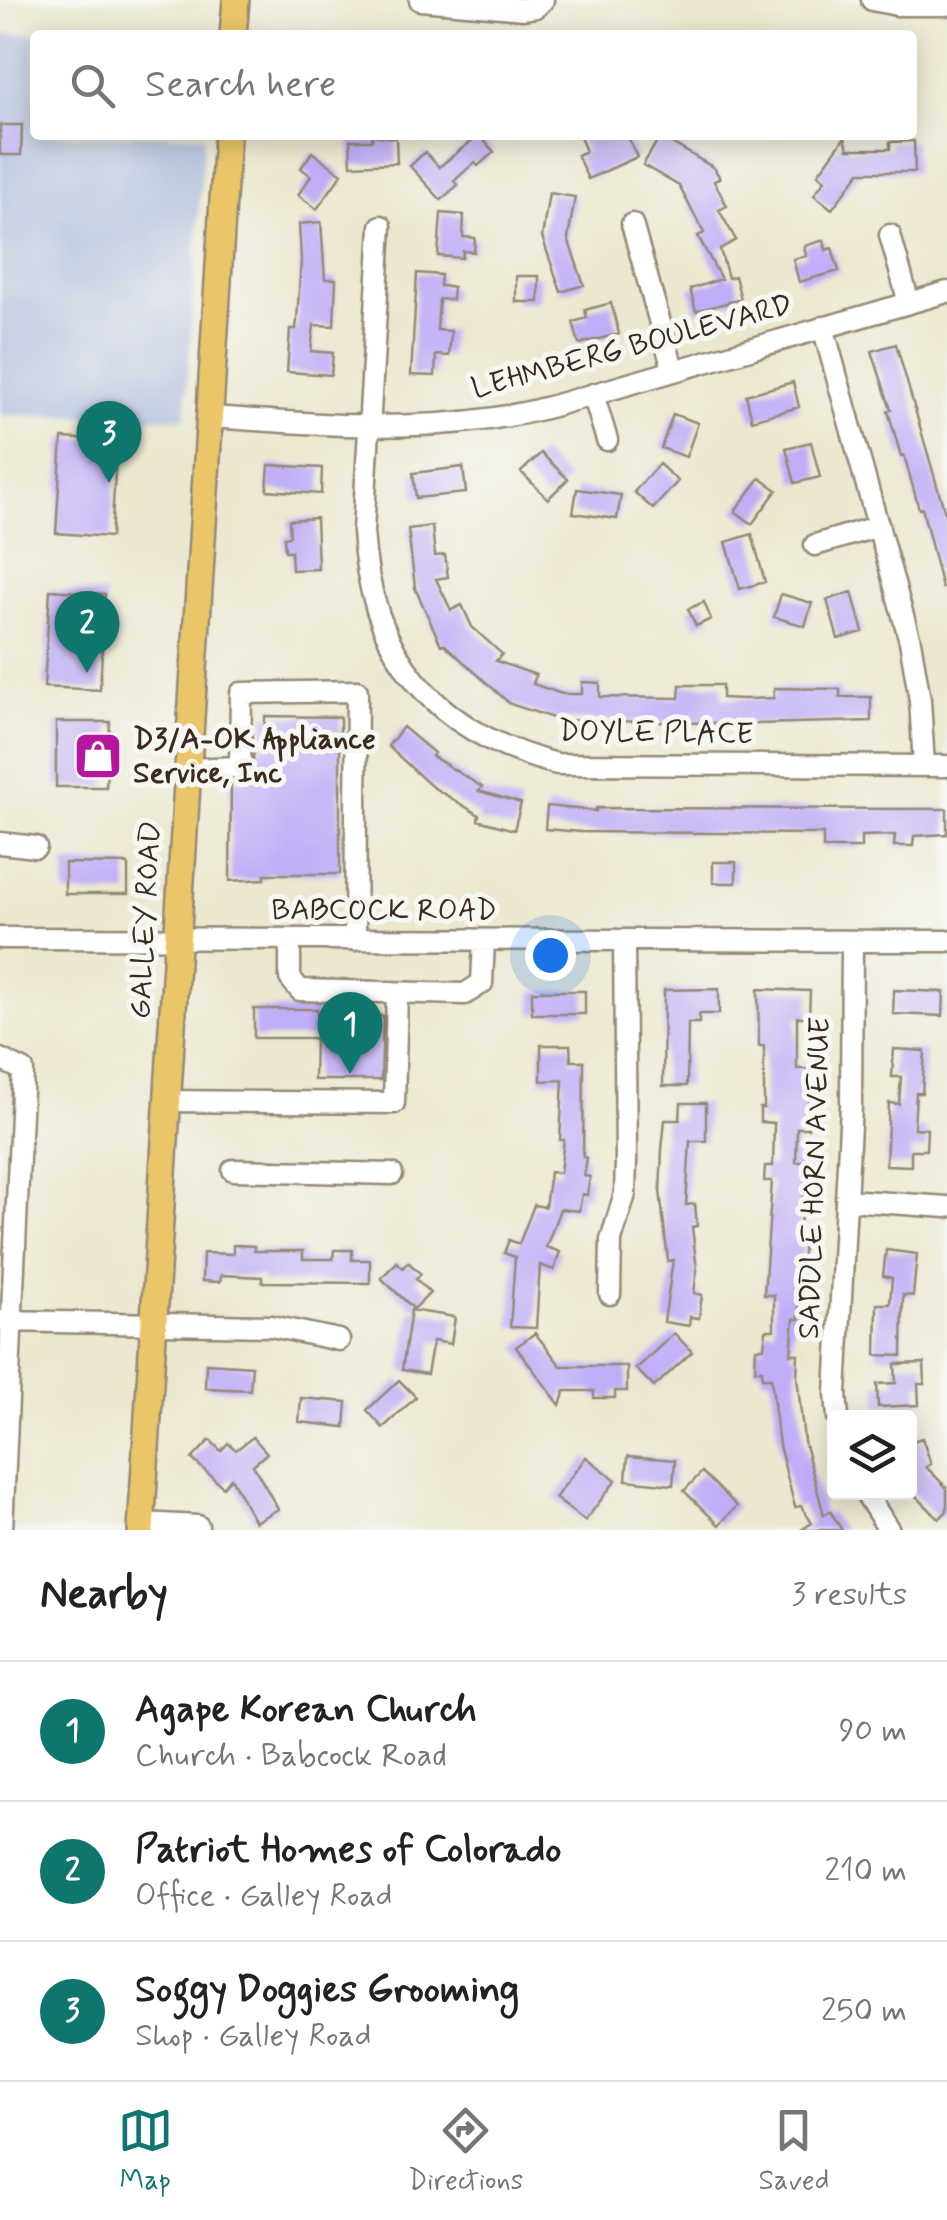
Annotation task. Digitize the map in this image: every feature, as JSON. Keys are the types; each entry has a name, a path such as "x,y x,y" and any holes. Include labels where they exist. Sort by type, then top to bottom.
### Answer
{"main road":[{"path":"233,30 236,0"},
{"name":"GALLEY ROAD","path":"141,1527 227,140"}],"street":[{"path":"420,0 524,9 536,7 543,0"},
{"path":"872,0 898,5 947,5"},
{"path":"632,224 673,369"},
{"name":"DOYLE PLACE","path":"380,226 363,532 369,590 393,650 435,702 487,740 520,755 557,764 947,766"},
{"path":"890,235 908,303"},
{"name":"LEHMBERG BOULEVARD","path":"208,417 369,427 438,426 495,419 947,292"},
{"path":"823,327 916,666 924,766"},
{"path":"593,394 606,440"},
{"path":"815,545 879,526"},
{"path":"188,769 240,767 241,693 357,691 355,940"},
{"path":"0,843 36,847"},
{"name":"BABCOCK ROAD","path":"0,938 947,941"},
{"path":"290,940 290,978 300,990 464,994 482,983 484,940"},
{"name":"SADDLE HORN AVENUE","path":"837,1410 847,1200 852,940"},
{"path":"610,1294 611,1240 625,1194 624,941"},
{"path":"168,1101 394,1103 397,993"},
{"path":"0,1059 23,1070 6,1321 2,1530"},
{"path":"234,1170 392,1174"},
{"path":"847,1200 947,1207"},
{"path":"6,1321 270,1326 339,1340"},
{"path":"870,1500 889,1530"},
{"path":"141,1527 198,1526"}],"shaded area":[{"path":"0,34 30,34 30,140 204,140 185,418 0,415"}],"building":[{"path":"0,125 22,125 21,155 0,155"},
{"path":"350,140 396,140 397,163 351,165"},
{"path":"473,140 483,140 494,152 478,166 475,162 454,181 458,185 441,200 410,166 425,152 439,167"},
{"path":"581,140 629,140 637,157 588,179 577,155 586,151"},
{"path":"658,140 667,140 714,168 720,178 714,181 727,206 719,210 736,240 720,249 728,278 735,276 741,299 696,311 690,289 721,279 698,236 704,233 679,186 643,165"},
{"path":"843,140 848,149 890,149 890,142 914,141 915,172 860,172 832,209 814,195 825,180 818,174"},
{"path":"312,152 342,174 317,209 298,195 311,176 301,168"},
{"path":"549,193 575,197 568,239 584,285 561,292 542,237"},
{"path":"441,213 464,215 463,237 475,238 474,252 463,251 462,258 438,256"},
{"path":"321,222 325,279 336,279 334,326 314,325 311,351 333,353 331,375 287,372 290,329 296,329 297,320 299,224"},
{"path":"824,240 826,250 832,248 839,271 799,282 793,259 806,256 804,246"},
{"path":"417,273 441,275 440,286 453,287 452,300 439,299 437,330 451,331 449,356 436,355 435,376 411,375"},
{"path":"516,276 539,276 539,302 516,302"},
{"path":"611,303 619,334 579,344 573,322 587,318 585,310"},
{"path":"896,344 947,520 947,587 942,588 922,508 919,509 904,455 901,456 872,351"},
{"path":"793,382 799,407 752,420 746,395"},
{"path":"673,414 698,423 686,457 661,448"},
{"path":"62,438 117,441 111,537 56,533"},
{"path":"811,442 820,477 795,483 786,448"},
{"path":"541,453 568,479 548,499 521,472"},
{"path":"659,464 678,481 653,509 634,492"},
{"path":"269,465 322,468 321,494 267,490"},
{"path":"463,467 466,493 416,498 413,473"},
{"path":"760,478 777,490 752,524 735,511"},
{"path":"577,489 621,495 617,519 573,513"},
{"path":"316,518 318,569 292,570 291,551 285,551 284,537 290,536 289,520"},
{"path":"432,526 435,556 445,555 448,577 436,579 451,610 462,605 472,627 502,654 496,661 536,675 533,684 562,694 582,694 582,682 600,683 600,697 679,698 680,685 722,685 722,698 744,699 774,698 774,688 840,689 840,697 871,697 871,721 755,724 559,720 510,704 441,645 415,588 408,529"},
{"path":"752,534 765,582 740,589 726,542"},
{"path":"50,590 105,594 100,690 44,687"},
{"path":"852,592 863,632 838,639 827,600"},
{"path":"781,594 812,603 805,626 774,617"},
{"path":"704,602 711,619 696,626 688,609"},
{"path":"265,716 340,717 340,874 265,874 265,879 230,881 231,781 246,779 252,773 254,748 264,748"},
{"path":"56,722 110,722 106,787 56,787"},
{"path":"403,727 434,753 432,756 482,787 479,791 521,803 514,830 478,820 479,815 431,786 388,746"},
{"path":"547,806 596,811 947,809 947,834 914,836 913,846 894,846 895,835 861,836 861,848 823,848 823,834 581,832 545,829"},
{"path":"713,862 736,862 736,883 713,883"},
{"path":"65,863 128,864 128,894 65,894"},
{"path":"719,989 719,1014 699,1014 699,1023 688,1023 687,1086 663,1086 664,990"},
{"path":"758,989 810,991 809,1017 797,1017 797,1069 809,1069 809,1103 808,1128 797,1128 796,1162 808,1162 798,1239 804,1239 802,1264 799,1263 799,1319 794,1319 791,1354 798,1354 804,1441 824,1515 830,1511 842,1530 801,1530 812,1523 801,1506 795,1507 779,1445 771,1378 762,1378 762,1370 755,1370 756,1348 764,1348 766,1330 774,1330 774,1295 764,1295 772,1181 764,1181 765,1166 773,1166 774,1123 760,1122 760,1108 764,1108 764,1046 759,1046"},
{"path":"894,990 944,992 943,1016 893,1014"},
{"path":"532,991 585,991 585,1014 532,1014"},
{"path":"254,1009 317,1009 317,1015 383,1016 381,1080 314,1080 315,1038 254,1038"},
{"path":"541,1045 570,1045 571,1061 584,1061 583,1157 587,1158 584,1176 590,1177 579,1211 560,1209 546,1247 560,1252 554,1270 540,1265 536,1328 510,1327 515,1257 504,1253 509,1240 519,1244 534,1205 545,1207 550,1172 560,1173 564,1140 560,1140 563,1080 541,1081"},
{"path":"894,1049 925,1051 914,1128 927,1129 926,1150 911,1150 911,1166 886,1165 889,1103 899,1104 901,1077 892,1077"},
{"path":"681,1103 706,1103 706,1141 690,1141 686,1205 695,1204 694,1293 702,1295 699,1318 690,1317 689,1326 664,1322 673,1260 668,1261 660,1191 662,1150 665,1120 680,1120"},
{"path":"233,1245 254,1246 254,1251 303,1251 303,1259 333,1259 334,1250 352,1250 352,1260 370,1260 370,1283 262,1282 262,1277 221,1275 220,1282 202,1281 203,1253 233,1254"},
{"path":"886,1250 917,1254 913,1296 903,1295 902,1356 876,1355 877,1304 890,1304 892,1278 883,1276"},
{"path":"397,1262 403,1268 408,1262 421,1274 416,1279 430,1293 414,1309 381,1278"},
{"path":"411,1310 455,1317 451,1344 433,1341 427,1374 402,1370"},
{"path":"535,1333 561,1366 627,1366 627,1391 615,1391 615,1398 594,1398 594,1391 565,1391 560,1405 516,1347"},
{"path":"674,1333 692,1352 654,1387 636,1369"},
{"path":"206,1363 252,1366 250,1390 205,1388"},
{"path":"924,1363 925,1384 918,1384 919,1405 878,1407 877,1384 896,1383 895,1364"},
{"path":"399,1380 416,1397 383,1428 367,1410"},
{"path":"301,1398 347,1402 345,1427 299,1422"},
{"path":"253,1437 267,1453 253,1465 278,1509 255,1522 231,1478 223,1487 192,1459 210,1440 221,1451 228,1443 236,1450"},
{"path":"922,1438 931,1464 926,1467 947,1488 947,1511 939,1519 917,1497 917,1440"},
{"path":"628,1456 675,1460 673,1485 626,1480"},
{"path":"586,1457 616,1480 585,1521 555,1498"},
{"path":"702,1472 737,1506 719,1525 684,1491"}],"place":[{"name":"Soggy Doggies Grooming","path":"109,483"},
{"name":"Patriot Homes of Colorado","path":"87,673"},
{"name":"D3/A-OK Appliance Service, Inc","path":"98,756"},
{"name":"Agape Korean Church","path":"350,1074"}]}
